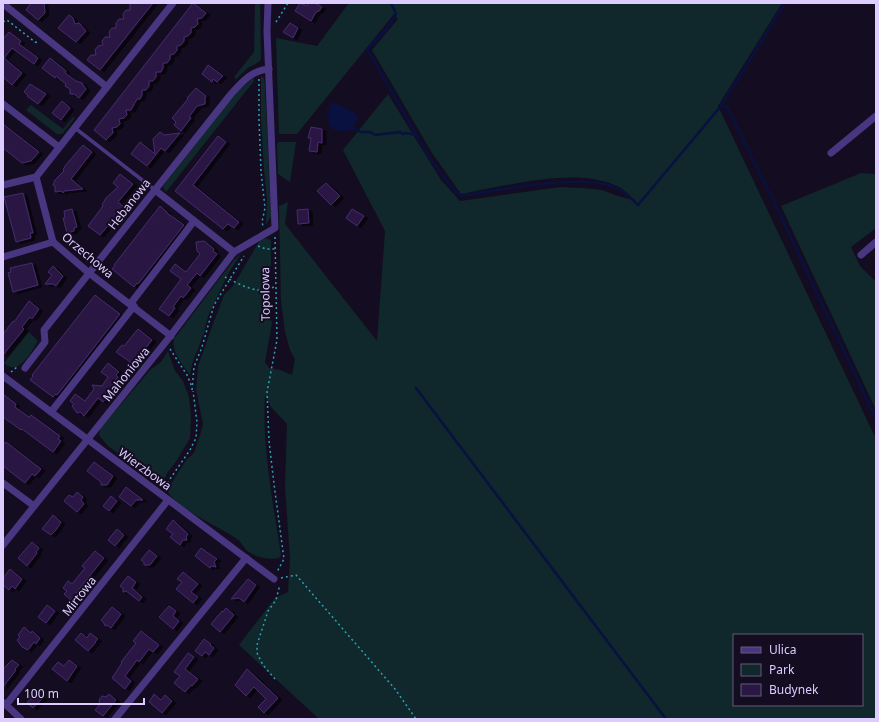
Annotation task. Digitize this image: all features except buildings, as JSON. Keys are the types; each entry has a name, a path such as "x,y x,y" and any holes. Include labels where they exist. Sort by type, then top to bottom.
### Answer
{"street":[{"path":"3,185 36,177 173,3"},
{"path":"268,3 275,228"},
{"path":"7,7 107,87"},
{"name":"Hebanowa","path":"25,368 45,342 44,330 231,94 246,78 259,71 269,69"},
{"path":"3,104 59,148"},
{"path":"831,153 876,116"},
{"name":"Orzechowa","path":"36,177 53,242 89,273 132,305 170,337"},
{"path":"155,190 234,252"},
{"path":"51,412 194,221"},
{"name":"Mahoniowa","path":"3,545 170,337 234,252 275,228"},
{"path":"3,256 53,242"},
{"path":"861,255 876,242"},
{"name":"Wierzbowa","path":"5,377 274,579"},
{"path":"3,483 34,506"},
{"name":"Mirtowa","path":"21,719 5,704 168,500"},
{"path":"115,719 246,558"}],"lane":[{"path":"75,128 155,190"}],"path":[{"path":"268,31 278,20 288,3"},
{"path":"3,22 7,20 35,42 41,44"},
{"path":"259,71 260,141 265,208 262,222 264,234"},
{"name":"Topolowa","path":"274,579 284,558 274,484 267,392 277,340 275,228"},
{"path":"192,390 194,367 202,347 214,305 229,279 252,242 266,249 275,249"},
{"path":"218,273 245,286 260,291 270,290 276,285"},
{"path":"161,495 196,438 197,422 192,390 187,375 169,347 170,337"},
{"path":"5,377 18,367 25,368"},
{"path":"275,679 263,665 257,653 257,645 268,611 276,600 278,588 274,579 296,575 395,689 416,719"}],"green space":[{"path":"255,3 260,3 261,59 236,79 234,77 254,52"},
{"path":"349,3 782,3 718,106 876,439 876,719 319,719 239,645 275,598 288,592 290,559 285,487 287,424 271,407 265,395 265,435 281,555 279,558 264,558 249,552 237,539 179,504 167,490 187,459 194,453 201,432 203,424 196,390 198,366 224,295 233,286 260,240 265,238 268,238 271,241 271,272 265,296 272,323 265,362 269,368 280,370 292,375 295,359 290,350 285,332 281,300 279,206 288,202 285,224 377,341 385,231 343,150 388,94 441,180 460,201 560,187 602,190 636,201 617,186 600,180 582,178 540,180 461,194 432,153 372,50 398,19 394,14 297,134 279,134 276,38 317,46"},
{"path":"261,76 264,78 265,86 271,216 266,225 267,199 261,119"},
{"path":"253,78 254,81 166,192 163,188 164,185 232,97"},
{"path":"31,105 63,129 73,117 75,118 62,134 57,134 26,110"},
{"path":"278,142 296,142 290,182 278,174"},
{"path":"861,173 876,174 876,228 851,247 860,266 876,282 876,410 781,206"},
{"path":"242,252 228,274 208,316 204,333 192,364 190,375 181,363 174,349 174,339 234,260"},
{"path":"29,332 38,341 20,365 9,367 4,363"},
{"path":"168,351 175,371 183,381 189,397 191,416 190,438 160,486 107,445 99,435 100,429 151,369 161,362"}],"shaded area":[{"path":"330,103 337,103 356,114 357,121 350,130 334,130 329,125 328,113"}],"waterway":[{"path":"391,3 396,14 385,31 367,49 431,160 454,190 461,196 542,184 586,182 605,184 619,189 638,205 721,106 785,3"},
{"path":"721,106 727,107 778,210 876,419"},
{"path":"353,128 361,132 370,132 375,135 400,132 403,134 406,133 416,135"},
{"path":"416,388 666,719"}]}
